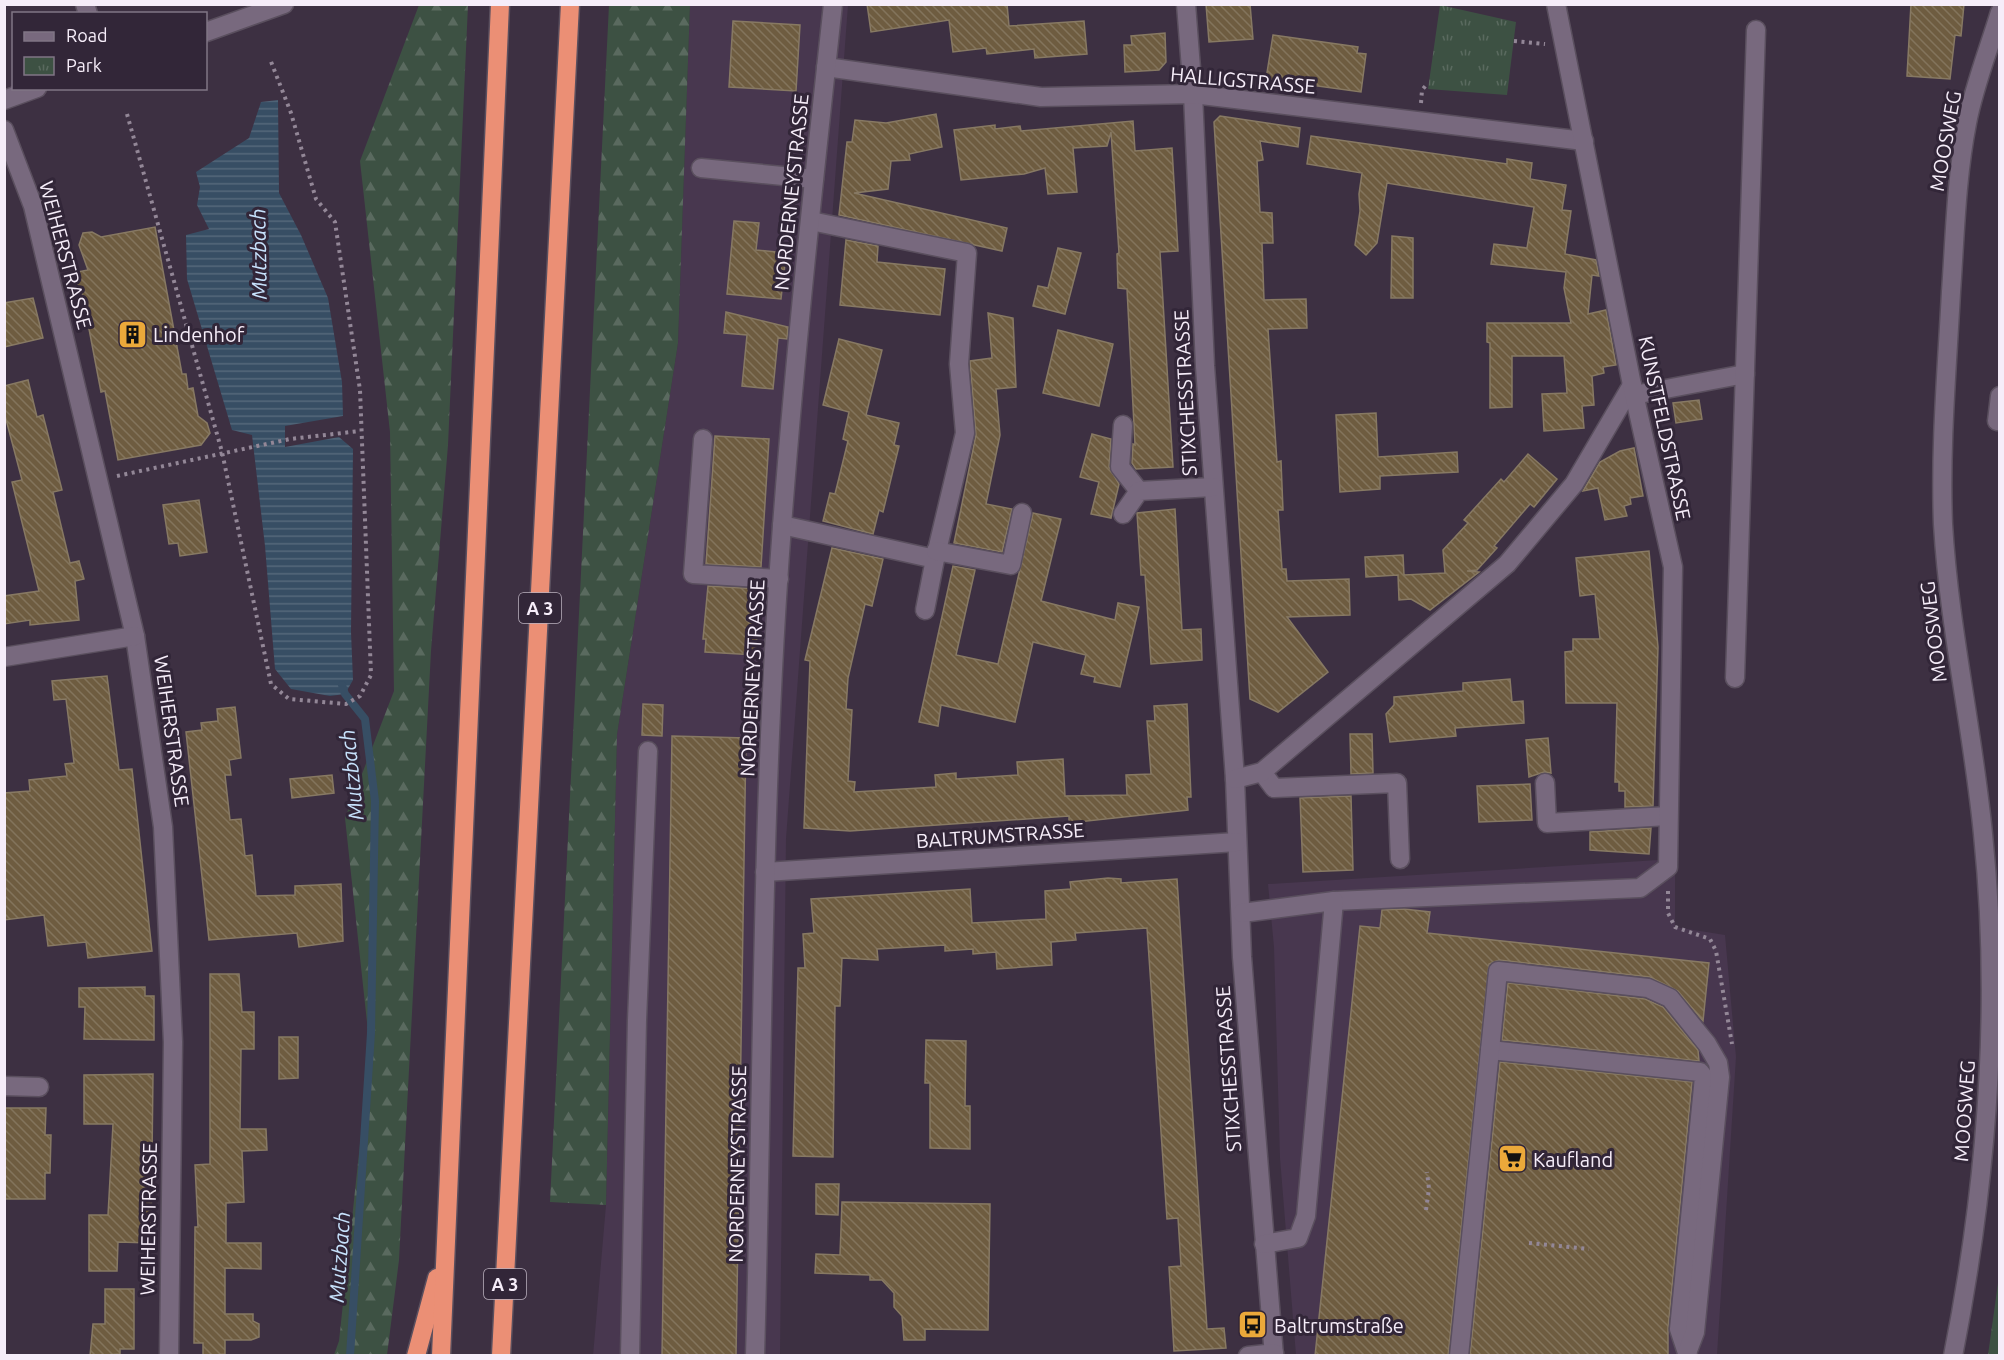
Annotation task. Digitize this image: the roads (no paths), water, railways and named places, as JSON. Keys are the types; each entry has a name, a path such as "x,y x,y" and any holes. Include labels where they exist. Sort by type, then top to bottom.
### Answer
{"highway":[{"path":"441,1356 500,4"},
{"name":"A 3","path":"501,1356 570,4"},
{"path":"416,1356 447,1245"}],"street":[{"path":"207,32 284,4"},
{"name":"NORDERNEYSTRASSE","path":"755,1356 765,872 782,525 833,4"},
{"name":"STIXCHESSTRASSE","path":"1186,4 1193,94 1203,328 1213,487 1235,779 1242,957 1274,1354"},
{"name":"KUNSTFELDSTRASSE","path":"1334,901 1640,888 1668,867 1672,567 1633,390 1556,4"},
{"name":"MOOSWEG","path":"1953,1356 1970,1267 1982,1175 1991,1062 1995,970 1983,833 1953,613 1944,527 1941,458 1957,189 1967,121 2000,12"},
{"path":"1735,678 1755,30"},
{"name":"HALLIGSTRASSE","path":"826,67 1041,98 1193,94 1584,141"},
{"path":"4,100 32,90"},
{"name":"WEIHERSTRASSE","path":"4,130 33,206 135,636 163,827 173,1042 169,1356"},
{"path":"701,168 814,180"},
{"path":"811,221 967,252 959,364 965,433 935,555 925,609"},
{"path":"1235,779 1262,772 1507,564 1574,484 1633,390 1744,374"},
{"path":"2000,396 1997,421 2000,421"},
{"path":"1123,425 1120,466 1138,491"},
{"path":"703,439 693,574 779,579"},
{"path":"1138,491 1213,487"},
{"path":"1123,514 1138,491"},
{"path":"782,525 935,555 1011,565 1022,513"},
{"path":"4,657 135,636"},
{"path":"630,1356 637,1020 648,751"},
{"path":"1262,772 1274,788 1397,783 1400,859"},
{"path":"1545,783 1547,823 1668,816"},
{"name":"BALTRUMSTRASSE","path":"765,872 1238,842"},
{"path":"1242,913 1334,901 1306,1216 1298,1238 1264,1244"},
{"path":"1458,1356 1498,971 1648,988 1671,999 1707,1044 1718,1063 1720,1077 1695,1332 1688,1354"},
{"path":"1490,1050 1700,1072 1704,1077 1705,1088 1678,1329 1688,1354"},
{"path":"4,1086 39,1087"},
{"path":"1248,1356 1274,1354"}],"water":[{"path":"278,100 279,193 301,235 328,298 342,382 343,416 285,426 285,447 339,437 353,449 351,632 353,680 345,694 330,696 291,689 275,669 265,546 252,435 232,430 187,279 186,235 209,229 197,205 200,187 196,172 249,138 261,102"}],"waterway":[{"name":"Mutzbach","path":"342,685 345,694 365,719 375,801 371,1033 350,1356"}],"place":[{"name":"Lindenhof","path":"132,334"},
{"name":"Kaufland","path":"1512,1159"},
{"name":"Baltrumstraße","path":"1253,1325"}]}
